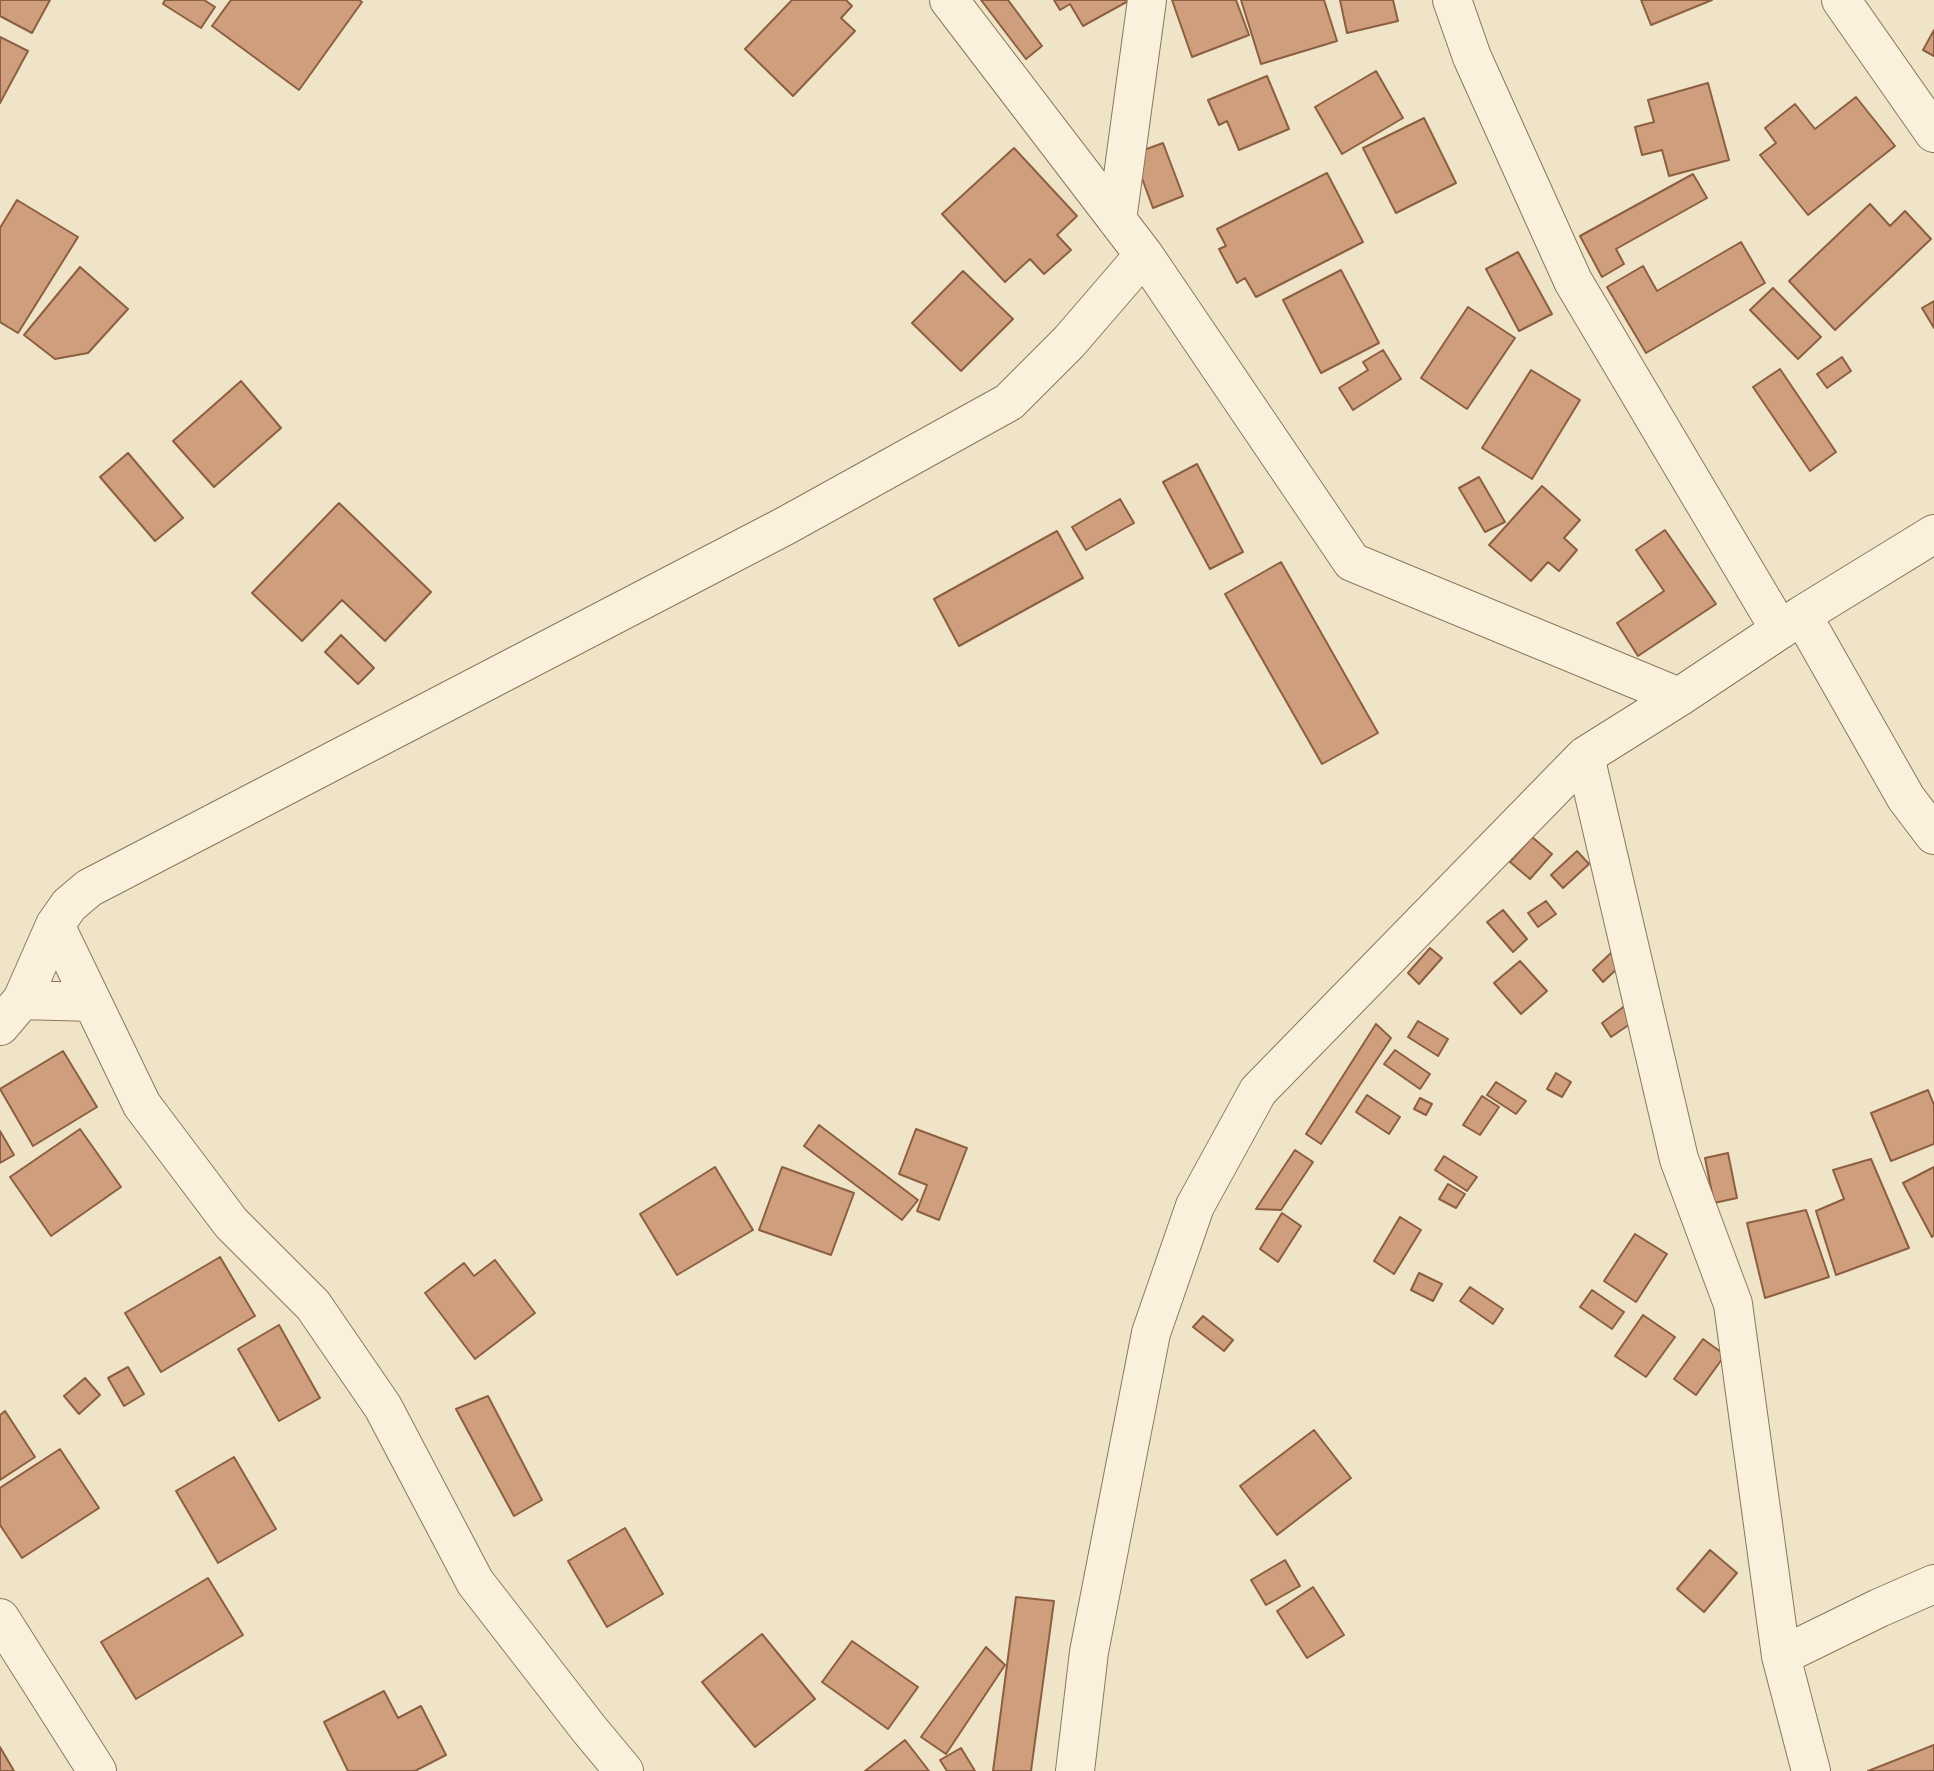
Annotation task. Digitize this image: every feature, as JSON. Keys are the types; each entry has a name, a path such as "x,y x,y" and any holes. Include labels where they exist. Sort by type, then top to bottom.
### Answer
{"street":[{"path":"948,0 1144,255 1352,562 1679,697"},
{"path":"1117,220 1147,0"},
{"path":"1452,0 1472,57 1573,281 1791,622 1906,798 1934,835"},
{"path":"1841,0 1934,133"},
{"path":"11,1013 55,925 69,905 89,888 785,526 1009,402 1069,342 1144,255"},
{"path":"1075,1771 1088,1652 1151,1333 1195,1206 1258,1091 1585,756 1791,622 1934,534"},
{"path":"1585,756 1679,1159 1733,1304 1780,1656 1811,1771"},
{"path":"55,925 142,1105 231,1223 313,1306 383,1406 475,1582 624,1771"},
{"path":"11,1013 92,1002"},
{"path":"1780,1656 1934,1584"},
{"path":"0,1618 97,1771"}],"building":[{"path":"0,0 50,0 32,33 0,16"},
{"path":"165,0 204,0 215,7 201,28 163,4"},
{"path":"231,0 362,2 299,90 212,26"},
{"path":"792,0 846,0 852,6 841,18 855,31 793,96 745,49"},
{"path":"981,0 1008,0 1042,46 1026,59"},
{"path":"1054,0 1130,0 1083,26 1070,4 1060,10"},
{"path":"1172,0 1236,0 1249,35 1192,57"},
{"path":"1241,0 1324,0 1337,41 1261,64"},
{"path":"1340,0 1393,0 1398,21 1347,33"},
{"path":"1641,0 1712,0 1651,25"},
{"path":"1934,30 1934,56 1923,50"},
{"path":"0,37 28,51 0,103"},
{"path":"1376,71 1403,118 1342,154 1315,107"},
{"path":"1267,76 1289,129 1239,150 1227,121 1219,125 1208,100"},
{"path":"1708,83 1729,160 1669,176 1662,150 1642,155 1635,127 1654,122 1648,100"},
{"path":"1856,97 1895,146 1808,215 1760,155 1776,143 1765,128 1795,104 1815,129"},
{"path":"1424,118 1456,183 1396,213 1363,148"},
{"path":"1163,143 1183,196 1153,208 1133,154"},
{"path":"1014,148 1077,216 1057,235 1071,250 1044,274 1030,259 1005,282 942,214"},
{"path":"1327,173 1363,242 1256,297 1245,278 1237,283 1219,249 1226,246 1217,229"},
{"path":"1693,174 1707,198 1616,249 1624,264 1602,277 1580,236"},
{"path":"17,200 78,237 18,333 0,322 0,228"},
{"path":"1870,204 1890,226 1905,211 1931,239 1835,330 1789,281"},
{"path":"1741,242 1765,283 1646,353 1607,287 1643,266 1657,291"},
{"path":"1518,252 1552,314 1519,331 1486,269"},
{"path":"80,267 128,309 88,353 55,359 24,335"},
{"path":"1341,270 1379,343 1321,373 1283,300"},
{"path":"963,271 1013,319 961,371 912,323"},
{"path":"1773,288 1821,337 1798,359 1750,310"},
{"path":"1934,301 1934,328 1922,308"},
{"path":"1468,307 1515,338 1467,409 1421,378"},
{"path":"1383,350 1401,379 1353,410 1339,388 1368,370 1363,362"},
{"path":"1842,357 1851,371 1827,388 1817,374"},
{"path":"1780,369 1836,452 1810,471 1753,387"},
{"path":"1531,370 1580,400 1532,479 1482,448"},
{"path":"241,381 281,428 214,487 173,441"},
{"path":"128,453 183,518 155,541 100,477"},
{"path":"1197,464 1243,552 1210,569 1163,482"},
{"path":"1479,477 1505,522 1485,532 1459,488"},
{"path":"1542,486 1580,520 1564,538 1577,550 1559,571 1548,562 1531,581 1489,545"},
{"path":"1120,499 1134,523 1086,550 1072,527"},
{"path":"339,503 431,592 385,641 342,600 302,641 252,593"},
{"path":"1665,530 1716,604 1638,656 1617,623 1664,591 1636,550"},
{"path":"1057,531 1083,578 959,646 934,599"},
{"path":"1281,562 1378,733 1322,764 1225,594"},
{"path":"341,635 374,668 358,684 325,652"},
{"path":"1532,837 1552,854 1530,879 1510,862"},
{"path":"1577,851 1589,864 1563,888 1551,875"},
{"path":"1546,901 1556,914 1538,927 1528,913"},
{"path":"1503,910 1527,939 1513,952 1487,922"},
{"path":"1430,948 1442,958 1419,984 1408,973"},
{"path":"1612,952 1622,964 1603,982 1593,970"},
{"path":"1520,961 1547,991 1521,1014 1494,983"},
{"path":"1626,1005 1636,1020 1611,1037 1602,1023"},
{"path":"1418,1021 1448,1039 1438,1056 1408,1037"},
{"path":"1376,1024 1391,1038 1321,1144 1306,1134"},
{"path":"1395,1050 1430,1074 1420,1089 1384,1064"},
{"path":"63,1051 97,1107 33,1146 0,1089"},
{"path":"1556,1073 1571,1082 1562,1097 1547,1089"},
{"path":"1496,1082 1526,1101 1516,1114 1487,1095"},
{"path":"1928,1090 1934,1105 1934,1144 1891,1161 1871,1113"},
{"path":"1367,1095 1400,1117 1389,1134 1356,1112"},
{"path":"1482,1096 1499,1107 1480,1135 1463,1125"},
{"path":"1420,1098 1432,1104 1426,1115 1414,1109"},
{"path":"819,1125 918,1200 902,1220 804,1146"},
{"path":"80,1129 121,1187 51,1236 10,1177"},
{"path":"916,1129 967,1148 939,1220 917,1211 927,1185 899,1174"},
{"path":"0,1131 14,1155 0,1163"},
{"path":"1295,1150 1313,1162 1281,1210 1256,1209"},
{"path":"1728,1153 1737,1198 1714,1203 1705,1158"},
{"path":"1444,1156 1477,1177 1467,1191 1435,1170"},
{"path":"1871,1159 1909,1248 1836,1275 1816,1211 1844,1199 1833,1170"},
{"path":"715,1167 753,1230 677,1275 640,1214"},
{"path":"782,1167 854,1193 831,1255 759,1230"},
{"path":"1934,1167 1934,1235 1932,1237 1903,1183"},
{"path":"1448,1184 1465,1194 1456,1208 1439,1199"},
{"path":"1806,1210 1829,1277 1765,1298 1747,1223"},
{"path":"1282,1213 1301,1226 1278,1262 1260,1249"},
{"path":"1400,1217 1421,1230 1394,1274 1374,1261"},
{"path":"1635,1234 1667,1254 1636,1302 1604,1281"},
{"path":"220,1257 255,1316 161,1372 125,1313"},
{"path":"495,1260 535,1313 475,1359 425,1293 464,1263 474,1276"},
{"path":"1419,1273 1442,1284 1433,1301 1411,1290"},
{"path":"1470,1287 1503,1309 1493,1324 1460,1301"},
{"path":"1592,1290 1624,1312 1612,1329 1580,1307"},
{"path":"1643,1315 1675,1337 1646,1377 1615,1356"},
{"path":"1203,1316 1233,1340 1224,1351 1193,1327"},
{"path":"279,1325 320,1398 279,1421 238,1349"},
{"path":"1703,1339 1725,1355 1696,1395 1674,1379"},
{"path":"128,1367 144,1394 124,1406 108,1378"},
{"path":"85,1378 100,1395 79,1414 64,1396"},
{"path":"488,1396 542,1500 514,1516 456,1409"},
{"path":"5,1411 35,1457 0,1480 0,1415"},
{"path":"1314,1430 1351,1478 1277,1535 1240,1486"},
{"path":"60,1449 99,1508 22,1558 0,1525 0,1488"},
{"path":"234,1457 276,1529 218,1563 176,1491"},
{"path":"625,1528 663,1594 607,1627 568,1561"},
{"path":"1710,1550 1737,1573 1704,1612 1677,1589"},
{"path":"1285,1560 1300,1586 1266,1605 1251,1580"},
{"path":"208,1578 243,1635 136,1699 101,1642"},
{"path":"1313,1587 1344,1635 1307,1658 1277,1611"},
{"path":"1016,1597 1054,1601 1031,1771 993,1771"},
{"path":"762,1634 815,1699 755,1747 702,1682"},
{"path":"852,1641 918,1687 888,1729 822,1682"},
{"path":"986,1647 1005,1665 946,1754 921,1737"},
{"path":"384,1691 398,1718 421,1706 446,1755 415,1771 348,1771 324,1722"},
{"path":"905,1740 929,1771 865,1771"},
{"path":"1934,1745 1934,1771 1868,1771"},
{"path":"0,1747 14,1771 0,1771"},
{"path":"961,1748 975,1771 947,1771 940,1760"}]}
